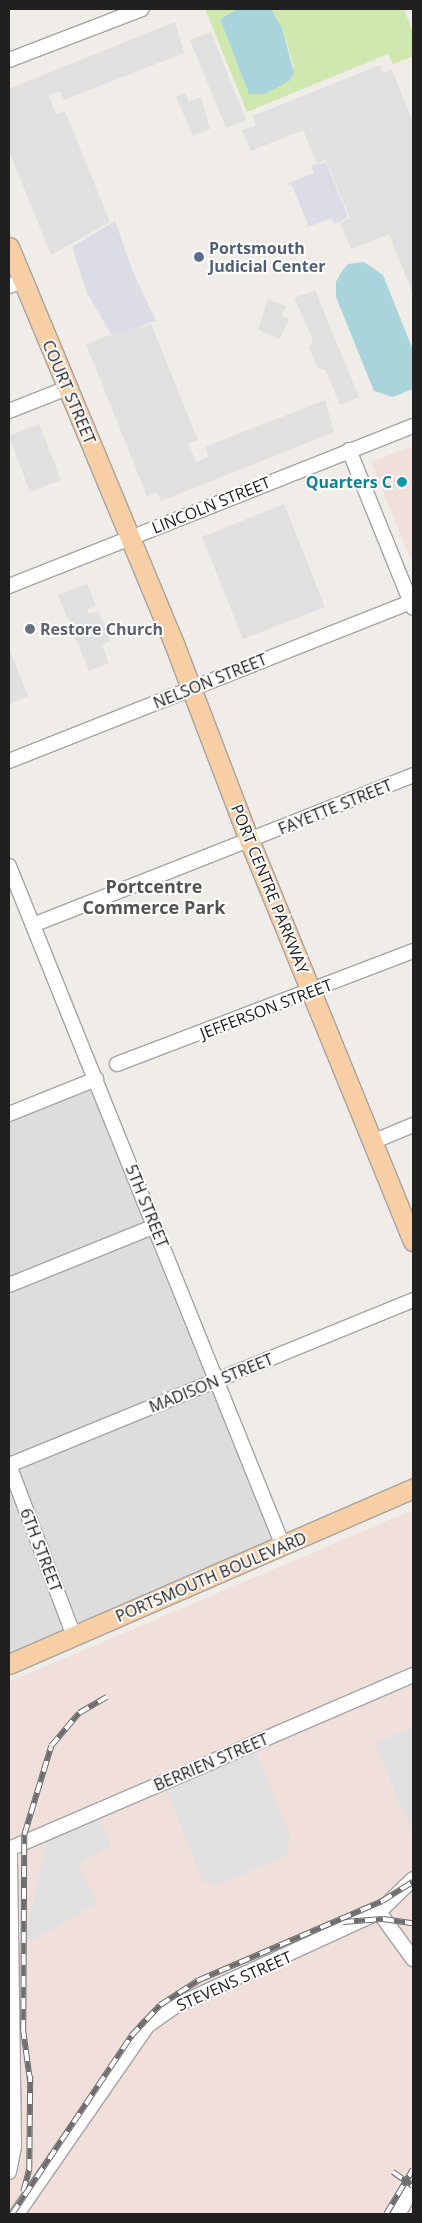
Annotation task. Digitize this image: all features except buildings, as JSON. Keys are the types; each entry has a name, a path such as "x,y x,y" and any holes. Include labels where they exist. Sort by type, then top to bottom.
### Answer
{"main road":[{"name":"COURT STREET","path":"9,247 16,284 67,388 129,537"},
{"name":"PORT CENTRE PARKWAY","path":"129,537 250,842 413,1241"},
{"name":"PORTSMOUTH BOULEVARD","path":"9,1664 413,1488"}],"street":[{"path":"9,60 142,9"},
{"path":"9,411 67,388"},
{"name":"LINCOLN STREET","path":"9,586 413,426"},
{"path":"349,450 412,605"},
{"name":"NELSON STREET","path":"9,761 190,689 412,605"},
{"name":"FAYETTE STREET","path":"33,925 250,842 413,775"},
{"name":"5TH STREET","path":"9,866 283,1546"},
{"name":"JEFFERSON STREET","path":"117,1064 312,992 413,951"},
{"path":"9,1114 96,1079"},
{"path":"372,1142 413,1125"},
{"path":"9,1285 155,1226"},
{"name":"MADISON STREET","path":"9,1465 413,1300"},
{"name":"6TH STREET","path":"9,1465 74,1636"},
{"name":"BERRIEN STREET","path":"10,1849 413,1675"},
{"path":"9,2172 14,2146 10,1849"},
{"name":"STEVENS STREET","path":"17,2214 147,2026 179,2004 378,1912 413,1879"},
{"path":"378,1912 413,1960"},
{"path":"398,2214 413,2188"}],"shaded area":[{"path":"175,22 184,53 64,100 60,91 49,95 56,114 65,111 110,222 51,255 9,151 9,89"},
{"path":"211,32 246,120 226,128 190,40"},
{"path":"380,65 383,73 392,70 413,122 413,294 389,234 351,249 340,223 350,218 326,160 317,164 303,130 251,151 242,130 256,125 253,116"},
{"path":"185,93 189,102 201,97 210,129 193,136 176,97"},
{"path":"326,162 348,217 335,224 332,218 305,228 308,225 292,185 286,184 314,173 311,166"},
{"path":"115,221 133,272 156,321 111,334 87,293 72,247"},
{"path":"315,290 359,397 340,405 326,371 317,367 309,348 313,339 294,298"},
{"path":"268,299 286,306 282,315 289,319 280,339 258,330"},
{"path":"140,324 141,328 151,324 198,440 188,443 196,462 209,457 205,447 325,400 334,432 161,501 157,492 147,496 86,344"},
{"path":"39,424 61,480 30,492 9,436"},
{"path":"413,446 413,565 371,462"},
{"path":"284,504 325,607 243,639 202,537"},
{"path":"87,584 96,606 87,609 89,614 98,611 111,641 102,645 109,663 89,671 58,595"},
{"path":"9,648 28,696 9,704"},
{"path":"96,1079 283,1546 9,1664 9,1114"},
{"path":"413,1510 413,2214 9,2214 9,1682"},
{"path":"413,1727 413,1835 375,1743"},
{"path":"256,1752 290,1836 286,1856 215,1886 203,1881 166,1790"},
{"path":"99,1818 111,1847 77,1864 97,1903 30,1942 26,1935 47,1840"}],"green space":[{"path":"205,9 237,9 220,19 249,94 294,67 282,28 271,9 404,9 413,33 413,56 393,64 388,54 247,112"}],"water":[{"path":"237,9 271,9 282,28 294,73 289,81 265,94 249,94 220,19"},
{"path":"364,262 383,275 413,350 413,389 393,397 374,391 336,297 336,282 342,271 348,264"}],"railway":[{"path":"30,2083 23,2031 24,1835 51,1746 79,1713 107,1697"},
{"path":"12,2214 131,2036 160,2005 199,1980 382,1901 413,1882"},
{"path":"343,1922 383,1919 413,1923"},
{"path":"23,2192 29,2170 30,2076"},
{"path":"386,2214 413,2169"},
{"path":"393,2172 413,2186"}],"place":[{"name":"Portsmouth Judicial Center","path":"199,257"},
{"name":"Quarters C","path":"402,482"},
{"name":"Restore Church","path":"30,629"}],"district":[{"name":"Portcentre Commerce Park","path":"154,898"}]}
